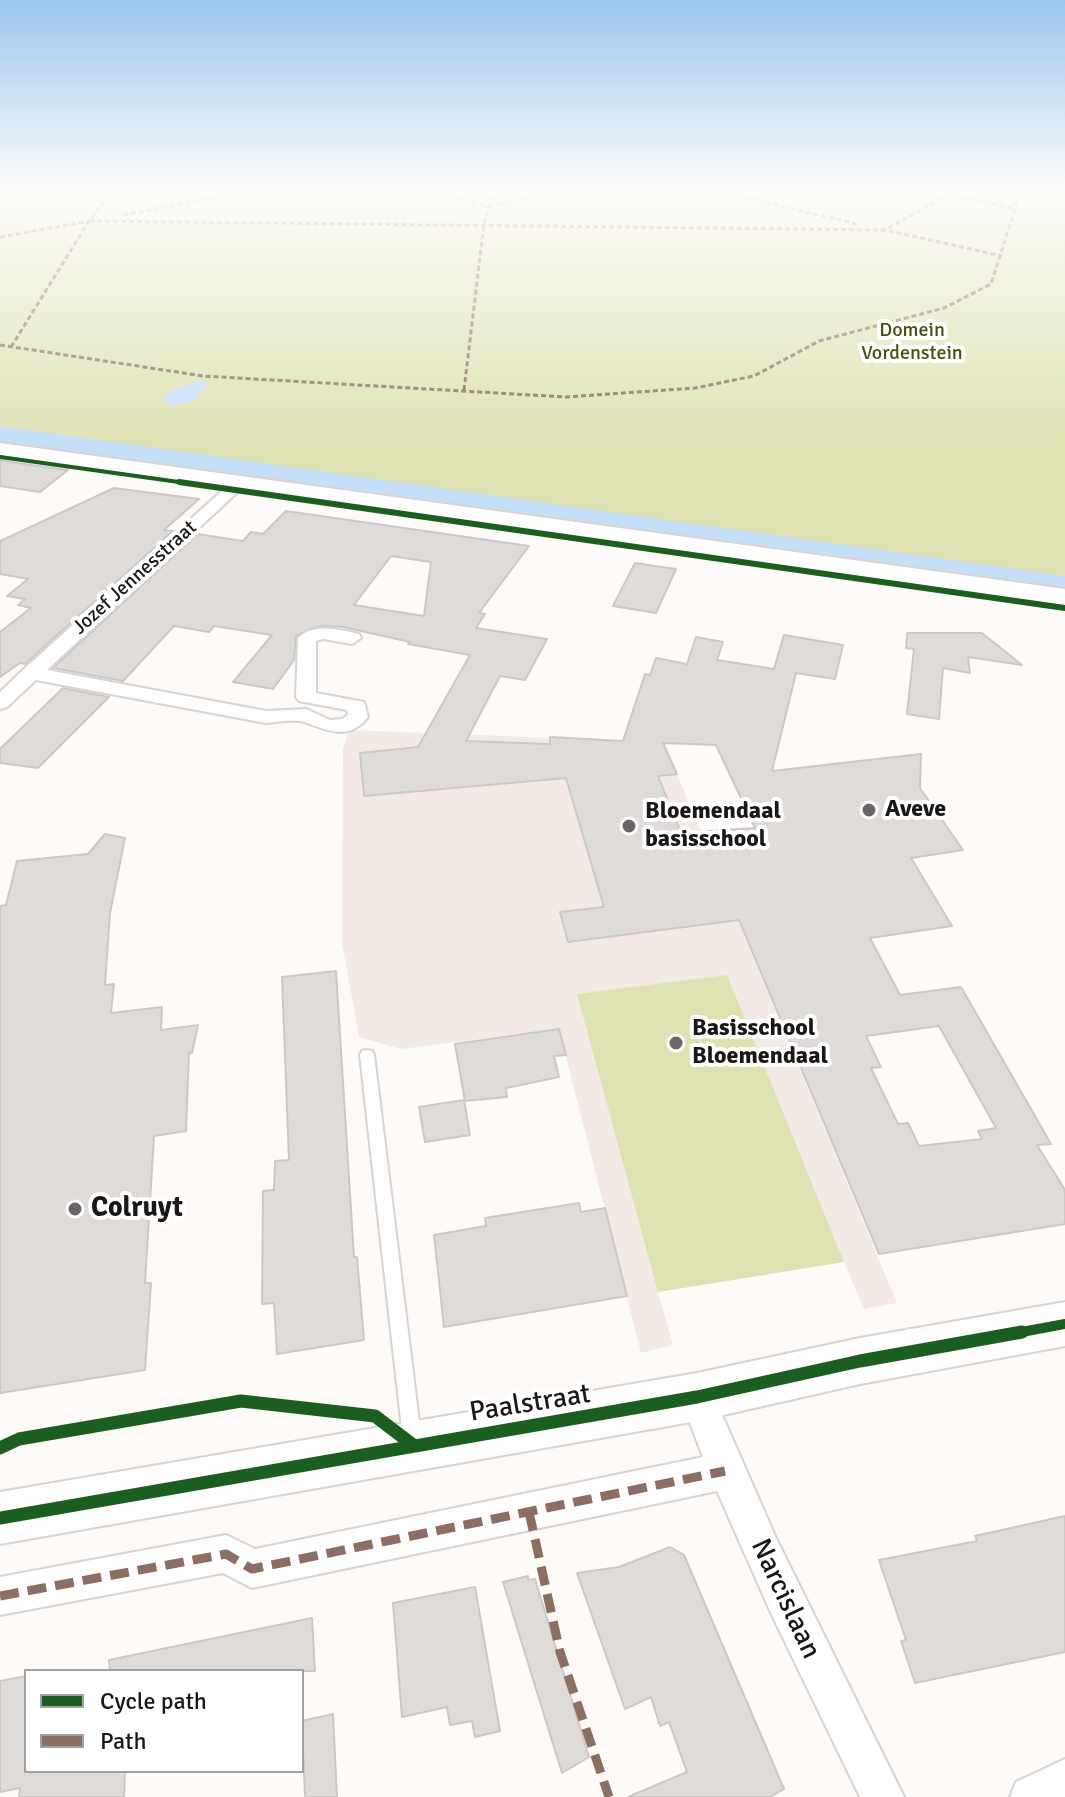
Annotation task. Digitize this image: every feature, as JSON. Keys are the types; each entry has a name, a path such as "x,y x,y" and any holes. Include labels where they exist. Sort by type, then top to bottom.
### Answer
{"main road":[{"path":"0,449 1065,597"},
{"name":"Paalstraat","path":"0,1518 697,1397 860,1361 1065,1324"}],"street":[{"name":"Jozef Jennesstraat","path":"0,703 239,483"},
{"path":"31,673 266,717 306,706 307,638 322,633 352,638"},
{"name":"Narcislaan","path":"697,1397 725,1471 801,1635 883,1797"},
{"path":"0,1596 226,1554 252,1569 725,1471"},
{"path":"1031,1797 1065,1780"}],"lane":[{"path":"367,1055 413,1445"}],"shaded area":[{"name":"Basisschool Bloemendaal","path":"349,730 659,742 677,774 897,1303 864,1309 844,1262 658,1292 673,1345 641,1353 559,1029 401,1049 359,1037 342,942 343,749"}],"green space":[{"name":"Domein Vordenstein","path":"0,274 1065,274 1065,584 0,439"},
{"path":"727,975 844,1262 658,1292 577,994"}],"water":[{"path":"201,380 208,384 194,400 172,406 161,400 170,392"}],"building":[{"path":"0,460 68,470 40,492 0,486"},
{"path":"114,488 199,499 164,530 173,531 25,664 20,663 0,677 0,632 31,608 18,605 25,599 7,596 28,579 0,574 0,541"},
{"path":"286,511 529,546 479,613 485,614 476,628 547,639 525,680 500,676 466,741 550,744 550,737 623,741 645,674 650,675 656,658 687,664 696,637 723,642 717,660 774,669 784,635 843,645 835,679 796,673 772,771 921,754 920,788 963,850 911,858 952,926 870,938 900,995 961,987 1051,1144 1037,1145 1065,1190 1065,1224 879,1254 739,920 568,942 560,912 604,907 566,778 364,796 360,753 418,747 470,655 408,644 410,642 343,627 318,626 296,636 294,660 273,689 233,682 272,635 214,626 209,632 174,626 123,681 53,668 197,534 243,541 251,532 263,534","holes":["391,556 431,562 424,616 354,605","663,743 716,745 755,828 681,833 658,776 677,774","939,1026 996,1128 978,1131 982,1139 919,1146 908,1123 898,1124 871,1068 881,1067 866,1036"]},
{"path":"635,563 676,569 656,613 613,606"},
{"path":"907,633 982,633 1022,665 968,657 970,673 943,668 939,719 907,714 914,649 906,648"},
{"path":"63,688 109,697 38,768 0,763 0,749"},
{"name":"Colruyt","path":"105,834 125,838 110,913 105,985 114,984 111,1013 162,1007 161,1030 198,1025 192,1053 189,1053 186,1131 154,1136 145,1283 151,1283 145,1370 0,1393 0,906 6,905 17,861 88,854"},
{"path":"336,971 354,1257 357,1257 364,1340 277,1354 274,1303 262,1304 263,1191 274,1190 275,1161 289,1160 282,977"},
{"path":"559,1029 566,1055 554,1056 559,1077 506,1088 507,1097 465,1101 455,1044"},
{"path":"464,1100 470,1135 425,1142 419,1107"},
{"path":"579,1203 581,1212 605,1208 627,1296 444,1327 434,1235 486,1226 485,1218"},
{"path":"1065,1516 1065,1652 915,1683 901,1641 906,1640 879,1560 977,1541 975,1536"},
{"path":"670,1547 684,1555 784,1789 770,1797 628,1797 687,1772 669,1722 660,1726 651,1697 625,1709 577,1573 619,1567"},
{"path":"528,1576 528,1580 535,1579 589,1757 562,1773 503,1582"},
{"path":"475,1587 500,1731 475,1737 472,1721 450,1725 447,1707 402,1717 393,1603"},
{"path":"312,1618 315,1671 110,1669 109,1660"},
{"path":"24,1676 24,1773 125,1773 124,1797 19,1797 20,1788 0,1792 0,1681"},
{"path":"333,1714 337,1797 305,1797 304,1721"}],"waterway":[{"path":"0,436 1065,588"}],"marked path":[{"path":"11,347 56,274"},
{"path":"464,390 478,274"},
{"path":"0,345 203,376 566,397 695,388 754,376 819,341 944,308 991,284 994,274"},
{"path":"0,1596 226,1554 252,1569 725,1471"},
{"path":"529,1512 560,1652 609,1797"}],"cycle path":[{"path":"0,457 1065,608"},
{"path":"0,1518 697,1397 860,1361 1065,1324"},
{"path":"0,1448 19,1439 241,1401 375,1416 413,1445"}],"place":[{"name":"Aveve","path":"869,810"},
{"name":"Bloemendaal basisschool","path":"629,826"},
{"name":"Basisschool Bloemendaal","path":"676,1043"},
{"name":"Colruyt","path":"75,1209"}]}
